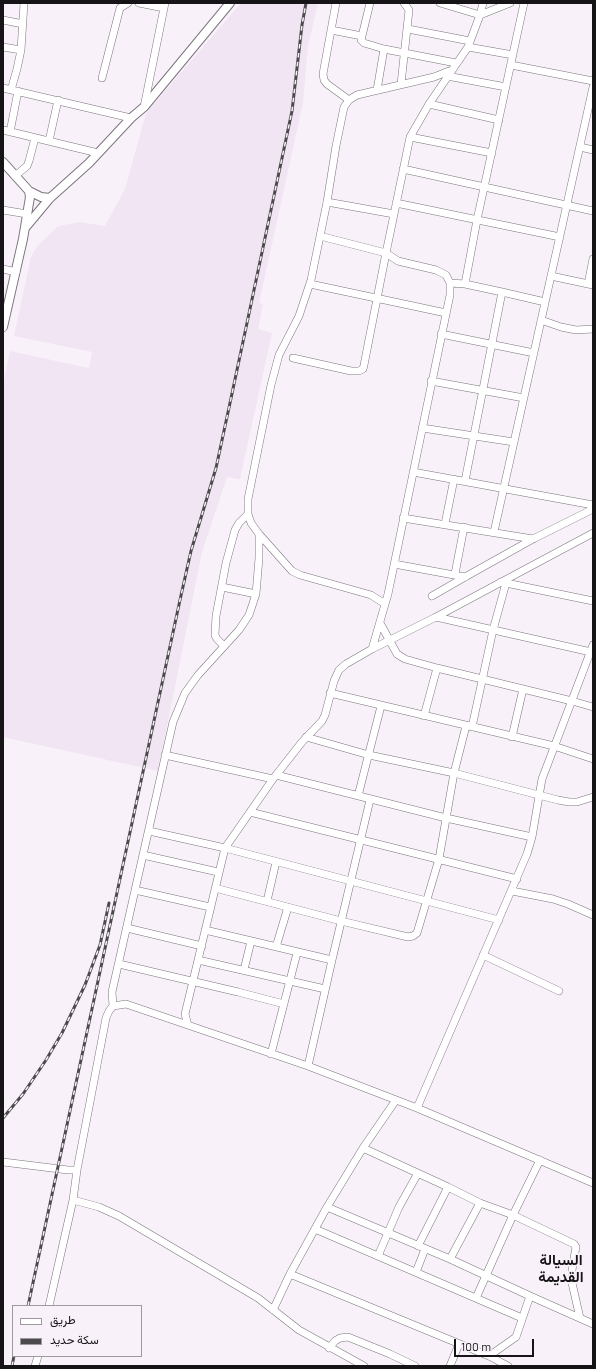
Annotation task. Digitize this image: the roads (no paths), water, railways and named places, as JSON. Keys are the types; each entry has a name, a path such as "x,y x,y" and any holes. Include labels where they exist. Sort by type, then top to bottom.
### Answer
{"main road":[{"path":"25,228 50,198 89,163 144,107 230,3"},
{"path":"3,162 10,172 34,195 50,198"},
{"path":"3,327 30,203 29,191"}],"street":[{"path":"24,3 21,50 6,131 98,153"},
{"path":"102,78 121,6 128,3"},
{"path":"139,3 165,6 144,107"},
{"path":"336,3 323,74 324,80 327,84 348,100"},
{"path":"370,3 361,40 364,43 456,63"},
{"path":"401,84 410,10 404,3"},
{"path":"440,3 480,15 510,3"},
{"path":"293,358 351,371 359,371 363,369 402,169 410,137 429,104 469,44 483,3"},
{"path":"465,284 477,220 524,3"},
{"path":"3,20 23,24"},
{"path":"408,29 513,55"},
{"path":"331,30 362,36"},
{"path":"3,47 21,50"},
{"path":"377,90 384,48"},
{"path":"511,65 593,81"},
{"path":"385,604 371,596 300,575 292,571 258,534 251,523 248,514 248,500 275,370 279,355 299,316 310,284 328,202 344,107 348,100 357,95 449,73 506,87"},
{"path":"494,532 580,146 592,101 593,87"},
{"path":"3,88 132,118"},
{"path":"49,141 58,100"},
{"path":"429,104 499,120"},
{"path":"410,137 492,153"},
{"path":"10,172 27,166 35,138"},
{"path":"580,146 593,150"},
{"path":"402,169 593,211"},
{"path":"328,202 394,214"},
{"path":"396,203 560,237"},
{"path":"3,210 27,214"},
{"path":"320,236 386,253 398,261 436,270 446,275 450,283 450,295 431,380 388,594 372,649"},
{"path":"551,276 591,285 593,259"},
{"path":"3,269 16,272"},
{"path":"450,283 465,284 545,302"},
{"path":"310,284 378,297 446,313"},
{"path":"465,481 502,292"},
{"path":"541,320 576,330 593,329"},
{"path":"441,334 534,353"},
{"path":"431,380 524,398"},
{"path":"422,428 514,442"},
{"path":"413,472 593,505"},
{"path":"445,524 454,479"},
{"path":"432,596 533,539 593,509"},
{"path":"224,646 217,639 215,628 226,563 235,530 239,523 248,514"},
{"path":"403,518 533,539"},
{"path":"455,574 464,527"},
{"path":"188,1025 184,1014 202,946 224,848 275,777 306,737 322,721 325,715 330,692 339,670 350,661 372,649 503,582 593,533"},
{"path":"113,1006 112,992 173,722 185,693 198,675 239,630 249,615 256,594 259,558 258,534"},
{"path":"394,564 465,577"},
{"path":"503,582 593,601"},
{"path":"215,888 408,937 417,933 439,859 454,773 482,679 503,582"},
{"path":"222,587 256,594"},
{"path":"371,596 388,594"},
{"path":"417,1108 527,854 532,838 542,779 592,648 493,630 436,617"},
{"path":"380,623 400,657 437,668 572,701 593,708"},
{"path":"424,716 437,668"},
{"path":"512,736 523,689"},
{"path":"330,692 381,706 554,746 593,759"},
{"path":"358,796 381,706"},
{"path":"306,737 369,755 454,773 569,802 577,802 593,797"},
{"path":"165,755 275,777 532,838"},
{"path":"308,1066 370,800"},
{"path":"250,812 517,879"},
{"path":"149,831 224,848 499,920"},
{"path":"143,855 218,872"},
{"path":"267,901 276,862"},
{"path":"135,890 210,907"},
{"path":"512,891 553,899 593,915"},
{"path":"276,947 288,907"},
{"path":"127,928 202,946"},
{"path":"205,930 297,953 332,960"},
{"path":"244,970 251,941"},
{"path":"271,1054 297,953"},
{"path":"483,956 559,991"},
{"path":"198,960 325,989"},
{"path":"118,964 284,1004"},
{"path":"49,1305 73,1200 77,1170 106,1018 108,1011 113,1006 126,1004 308,1066 417,1108 593,1183"},
{"path":"175,1021 184,1014"},
{"path":"273,1310 290,1274 327,1207 363,1148 396,1100"},
{"path":"363,1148 480,1203 513,1215 574,1244 576,1247 572,1270 572,1283 580,1318"},
{"path":"476,1298 485,1275 540,1160"},
{"path":"3,1162 77,1170"},
{"path":"378,1256 387,1233 418,1173"},
{"path":"418,1246 448,1187"},
{"path":"73,1200 99,1207 119,1216 258,1298 299,1330 364,1366"},
{"path":"450,1260 480,1203"},
{"path":"327,1207 485,1275 593,1324"},
{"path":"315,1229 522,1318"},
{"path":"416,1272 425,1249"},
{"path":"290,1274 489,1356 508,1366"},
{"path":"489,1356 516,1337 530,1296"},
{"path":"330,1348 334,1341 340,1338 348,1337 415,1366"},
{"path":"450,1366 459,1344"}],"railway":[{"path":"28,1305 180,600 191,551 216,468 230,403 292,111 306,3"},
{"path":"3,1118 23,1094 62,1033 85,985 100,945 109,903"},
{"path":"12,1366 14,1357"}],"district":[{"name":"السيالة القديمة","path":"561,1268"}]}
